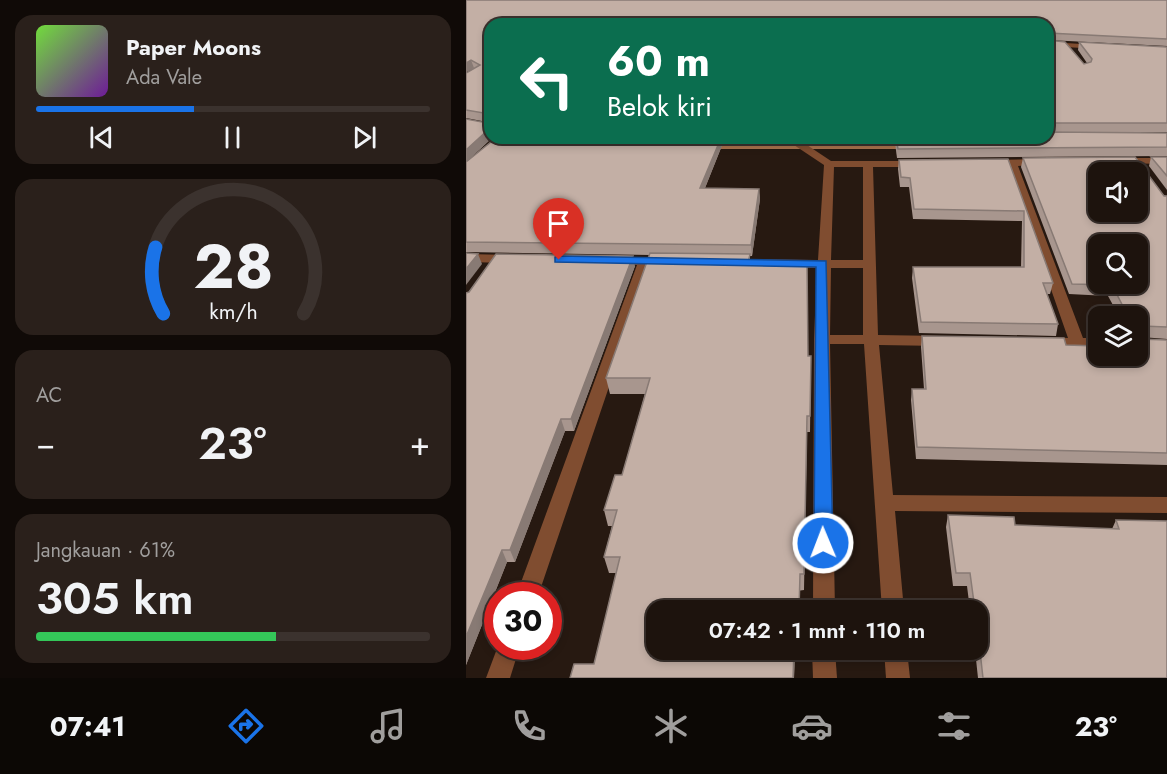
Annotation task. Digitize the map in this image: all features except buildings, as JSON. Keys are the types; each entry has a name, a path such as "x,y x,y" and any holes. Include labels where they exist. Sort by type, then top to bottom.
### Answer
{"street":[{"path":"1054,45 1112,48"},
{"path":"1068,46 1073,53"},
{"path":"798,144 823,161 868,165 935,164"},
{"path":"823,161 821,339 824,600"},
{"path":"1102,161 1166,161"},
{"path":"979,163 1057,162"},
{"path":"1012,163 1077,343"},
{"path":"868,165 871,340 892,600"},
{"path":"466,258 529,259"},
{"path":"483,274 494,258"},
{"path":"598,261 680,262"},
{"path":"532,582 645,262"},
{"path":"716,263 869,264"},
{"path":"821,339 951,341"},
{"path":"1031,342 1088,343"},
{"path":"885,503 1166,505"},
{"path":"498,678 504,660"},
{"path":"824,660 825,678"},
{"path":"897,660 898,678"}],"waterway":[{"path":"706,147 910,147"}],"route":[{"path":"559,260 822,264 823,543"}]}
